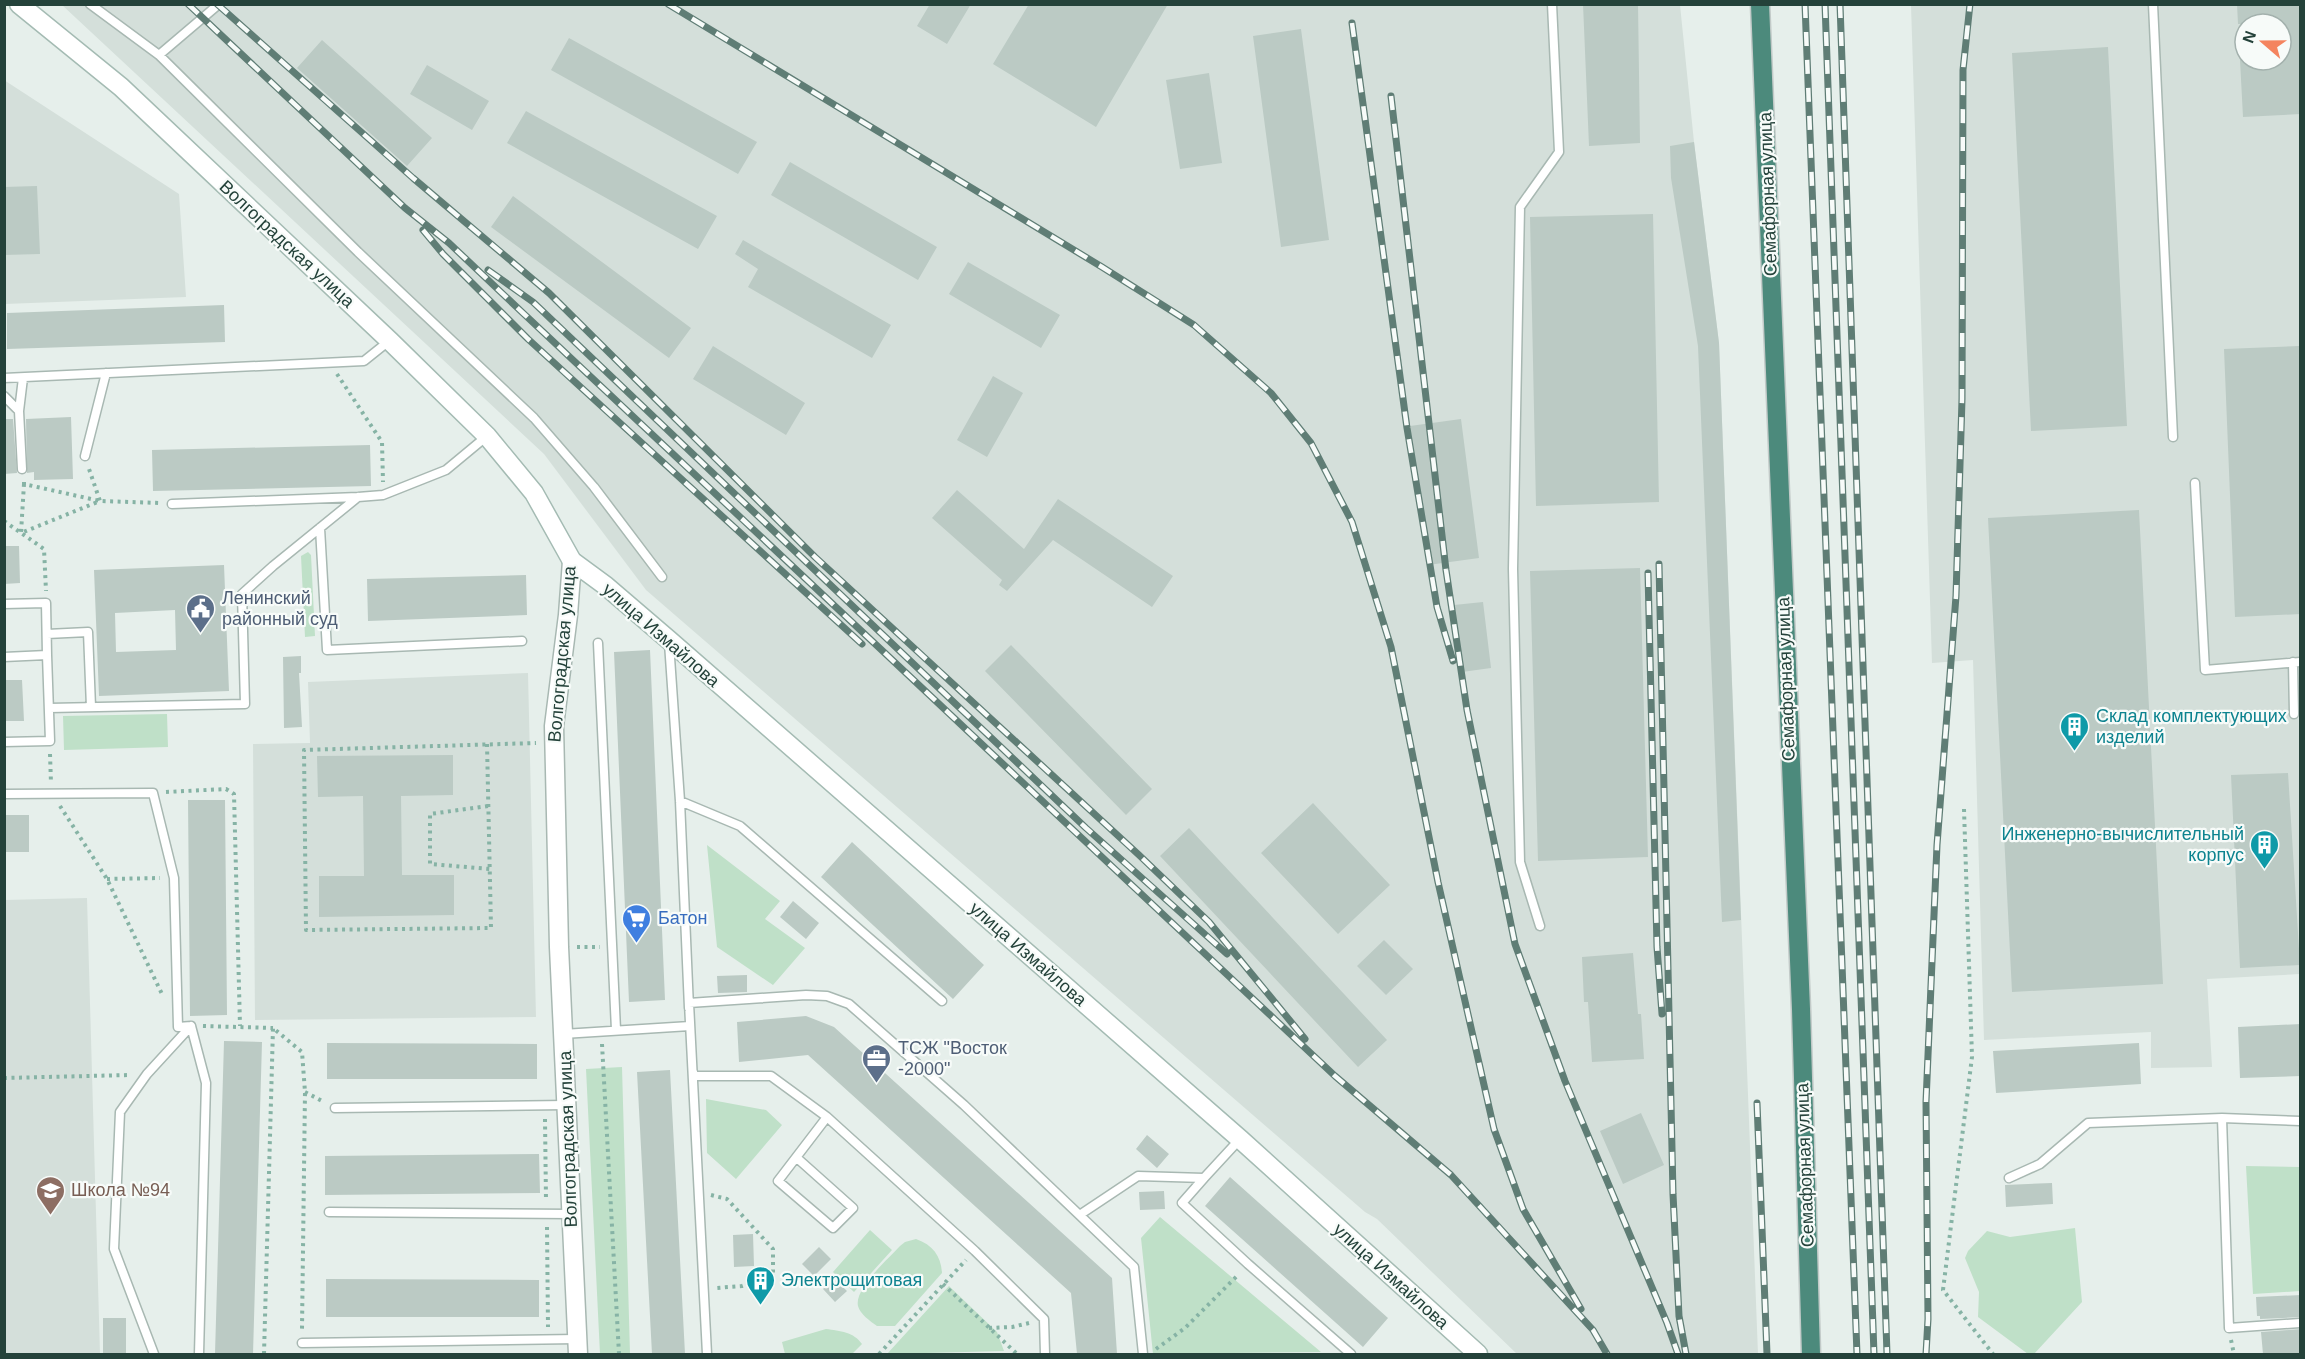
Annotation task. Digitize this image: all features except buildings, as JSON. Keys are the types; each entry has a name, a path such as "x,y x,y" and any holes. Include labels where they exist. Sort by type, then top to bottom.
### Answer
{"highway":[{"name":"Семафорная улица","path":"1760,4 1801,1008 1811,1354"}],"main road":[{"name":"Волгоградская улица","path":"19,4 121,87 390,340 487,436 534,493 572,561 568,615 554,726 563,1034 577,1347"},
{"name":"улица Измайлова","path":"572,561 606,586 669,640 1240,1139 1472,1352"}],"lane":[{"path":"90,4 159,55 358,252 534,417 594,487 662,577"},
{"path":"159,55 219,4"},
{"path":"1540,926 1520,862 1513,558 1520,207 1560,152 1552,4"},
{"path":"2154,4 2173,436"},
{"path":"4,378 364,361 390,340"},
{"path":"85,456 106,373"},
{"path":"22,469 19,411 23,378"},
{"path":"4,396 19,411"},
{"path":"172,504 383,495 446,470 487,436"},
{"path":"2195,483 2205,670 2297,662 2294,714"},
{"path":"50,708 245,704 242,594 358,497"},
{"path":"320,528 327,650 522,641"},
{"path":"4,604 46,603 50,708 50,741 4,741"},
{"path":"47,634 88,632 91,706"},
{"path":"669,640 680,801 707,1354"},
{"path":"598,644 616,1030"},
{"path":"4,657 47,656"},
{"path":"4,794 153,793 174,878 178,1027 191,1026"},
{"path":"680,801 740,826 942,1001"},
{"path":"689,1003 806,995 827,996 849,1004 964,1105 1081,1214 1134,1267 1143,1354"},
{"path":"154,1354 114,1249 120,1112 147,1074 191,1026"},
{"path":"191,1026 206,1083 199,1354"},
{"path":"563,1034 690,1026"},
{"path":"694,1076 771,1076 827,1117 975,1251 1044,1319 1045,1354"},
{"path":"335,1108 566,1105"},
{"path":"797,1158 853,1208 833,1228 778,1181 827,1117"},
{"path":"2009,1178 2040,1164 2088,1123 2222,1118 2301,1121"},
{"path":"2222,1118 2229,1328 2301,1323"},
{"path":"1240,1139 1182,1203 1351,1354"},
{"path":"1081,1214 1138,1176 1204,1178"},
{"path":"329,1212 571,1214"},
{"path":"302,1343 577,1347"}],"path":[{"path":"329,363 382,442 383,495"},
{"path":"85,456 100,501"},
{"path":"21,533 24,484 22,469"},
{"path":"24,484 100,501 172,504"},
{"path":"21,533 100,501"},
{"path":"4,521 44,549 46,603"},
{"path":"50,741 52,792 107,879 163,995"},
{"path":"487,744 491,928 306,930 304,750 536,742"},
{"path":"153,793 226,789 234,794 240,1026"},
{"path":"488,806 430,814 430,864 490,869"},
{"path":"1964,809 1972,1057 1943,1290 1993,1354"},
{"path":"107,879 174,878"},
{"path":"191,1026 273,1028 302,1052 305,1092 302,1343"},
{"path":"264,1354 273,1028"},
{"path":"601,1031 620,1354"},
{"path":"4,1078 147,1074"},
{"path":"305,1092 335,1108"},
{"path":"699,1191 727,1199 773,1249 773,1275 742,1286 704,1289"},
{"path":"879,1354 975,1251"},
{"path":"1148,1354 1185,1328 1248,1264"},
{"path":"943,1284 1010,1353 1017,1354"},
{"path":"988,1328 1012,1327 1044,1319"}],"shaded area":[{"path":"62,5 1680,5 1719,343 1758,1354 1517,1354 1377,1219 1365,1212 646,590 544,454"},
{"path":"1911,5 2300,5 2300,974 2207,979 2212,1067 2151,1068 2151,1032 1984,1040 1973,660 1932,663"},
{"path":"4,80 179,194 186,297 5,304"},
{"path":"528,673 536,1017 255,1020 253,744 310,743 308,682"},
{"name":"Школа №94","path":"87,898 100,1354 5,1354 5,900"}],"green space":[{"path":"308,552 311,555 315,636 305,637 301,556"},
{"path":"167,714 168,747 64,750 63,716"},
{"path":"707,845 780,901 765,919 805,948 773,985 717,947"},
{"path":"622,1067 630,1354 600,1354 586,1069"},
{"path":"706,1099 766,1110 782,1125 736,1179 707,1153"},
{"path":"2246,1166 2300,1167 2300,1291 2253,1294"},
{"path":"1160,1217 1321,1352 1153,1354 1141,1238"},
{"path":"2075,1228 2082,1302 2034,1354 2028,1354 1978,1317 1979,1292 1965,1258 1968,1251 1987,1231 2010,1237"},
{"path":"870,1230 892,1250 854,1292 833,1272"},
{"path":"916,1239 927,1244 935,1252 940,1261 942,1273 895,1326 877,1326 859,1309 858,1299 861,1291 873,1274 900,1246"},
{"path":"949,1286 997,1332 1004,1351 887,1354"},
{"path":"826,1329 851,1335 862,1344 852,1354 785,1354 782,1342"}],"railway":[{"path":"188,4 405,208 449,243 1335,1076 1451,1175 1593,1330 1607,1354"},
{"path":"217,4 413,178 549,293 815,557 1209,922 1305,1039"},
{"path":"668,4 1194,325 1271,393 1311,443 1352,522 1391,647 1438,882 1494,1129 1523,1209 1581,1309"},
{"path":"1805,4 1857,1354"},
{"path":"1825,4 1874,1354"},
{"path":"1840,4 1887,1354"},
{"path":"1926,1354 1928,1319 1926,1102 1937,845 1956,596 1962,399 1963,70 1970,4"},
{"path":"1352,23 1407,428 1437,607 1453,661"},
{"path":"1391,96 1446,570 1467,710 1515,944 1565,1081 1678,1354"},
{"path":"423,230 443,254 528,339 862,644"},
{"path":"488,270 533,302 1086,828 1227,954"},
{"path":"1659,564 1673,1194 1679,1316 1686,1354"},
{"path":"1648,573 1657,947 1662,1014"},
{"path":"1757,1103 1767,1354"}],"place":[{"name":"Ленинский районный суд","path":"201,634"},
{"name":"Склад комплектующих изделий","path":"2075,752"},
{"name":"Инженерно-вычислительный корпус","path":"2265,870"},
{"name":"Батон","path":"637,944"},
{"name":"ТСЖ \"Восток -2000\"","path":"877,1084"},
{"name":"Школа №94","path":"50,1216"},
{"name":"Электрощитовая","path":"760,1306"}]}
